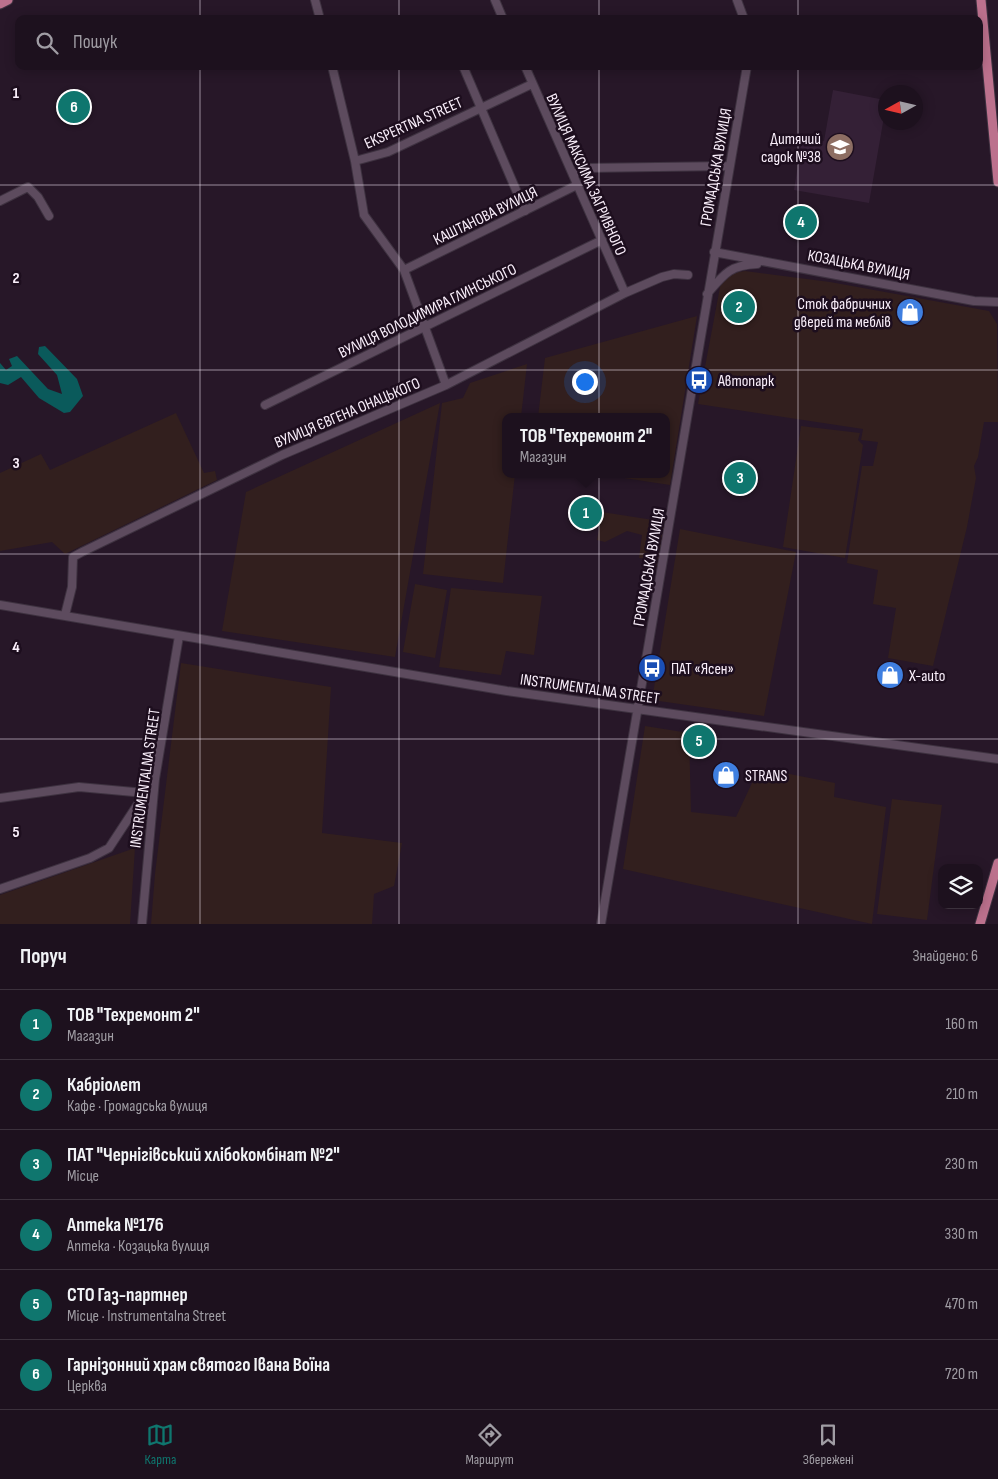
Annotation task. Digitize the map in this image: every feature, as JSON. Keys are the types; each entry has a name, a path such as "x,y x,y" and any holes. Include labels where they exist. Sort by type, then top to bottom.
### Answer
{"main road":[{"path":"0,4 8,0"},
{"path":"981,0 983,15"},
{"path":"983,19 998,182"},
{"path":"980,924 998,863"}],"street":[{"path":"315,0 319,15"},
{"path":"495,0 501,15"},
{"path":"737,0 743,15"},
{"path":"333,70 355,161 364,215 404,270 426,325 446,385"},
{"name":"EKSPERTNA STREET","path":"466,70 525,211"},
{"name":"ВУЛИЦЯ МАКСИМА ЗАГРИВНОГО","path":"527,70 625,293"},
{"name":"ГРОМАДСЬКА ВУЛИЦЯ","path":"600,924 670,529 706,295 745,70"},
{"name":"EKSPERTNA STREET","path":"355,161 388,152 532,84"},
{"path":"573,175 585,168 729,166"},
{"name":"КАШТАНОВА ВУЛИЦЯ","path":"404,270 577,185"},
{"path":"0,201 28,187 38,197 49,216"},
{"name":"ВУЛИЦЯ ВОЛОДИМИРА ГЛИНСЬКОГО","path":"266,405 602,240"},
{"name":"КОЗАЦЬКА ВУЛИЦЯ","path":"714,252 974,301 998,302"},
{"path":"706,295 722,276 736,266 770,263"},
{"name":"ВУЛИЦЯ ЄВГЕНА ОНАЦЬКОГО","path":"64,615 72,587 73,557 282,455 446,385 625,293 662,277 674,274 688,275"},
{"name":"INSTRUMENTALNA STREET","path":"0,605 374,670 998,759"},
{"name":"INSTRUMENTALNA STREET","path":"142,924 155,780 179,636"},
{"path":"0,889 90,858 109,848 145,792 155,780"},
{"path":"0,798 79,787 145,792"}],"shaded area":[{"name":"Дитячий садок №38","path":"833,90 878,99 878,130 882,130 869,203 794,190 801,145 824,141"},
{"path":"745,271 830,282 989,311 997,324 998,422 984,422 978,457 974,466 976,478 967,527 933,666 888,658 896,608 873,604 878,570 847,563 862,466 873,466 878,442 861,440 863,429 698,404 721,282 733,273"},
{"path":"697,316 670,485 624,478 670,478 670,413 538,413 545,358"},
{"path":"45,346 77,379 83,396 70,412 64,413 39,398 21,377 8,385 0,383 0,363 6,370 12,366 9,359 17,356 48,389 62,394 57,375 38,354 39,347"},
{"path":"527,364 521,413 502,413 502,478 515,478 503,583 423,574 442,403 463,398 470,383"},
{"path":"440,403 395,657 222,631 246,492"},
{"path":"176,413 204,473 215,471 217,480 65,554 52,542 0,551 0,473 41,454 50,470"},
{"path":"801,426 860,433 858,440 863,445 845,558 783,547"},
{"path":"602,512 666,522 658,568 650,564 651,559 639,558 642,535 627,531 605,542 597,540"},
{"path":"680,529 796,552 764,716 652,700"},
{"path":"415,584 447,590 435,658 403,652"},
{"path":"451,588 542,596 534,655 506,651 501,675 439,667"},
{"path":"181,663 331,687 322,833 402,843 394,886 374,894 372,924 151,924 155,874"},
{"path":"645,726 689,733 691,812 736,817 759,768 835,783 834,797 886,807 872,924 623,869"},
{"path":"892,799 942,805 927,920 877,914"},
{"path":"135,848 130,924 0,924 0,895"}],"place":[{"name":"Гарнізонний храм святого Івана Воїна","path":"74,107"},
{"name":"Дитячий садок №38","path":"840,147"},
{"name":"Аптека №176","path":"801,222"},
{"name":"Кабріолет","path":"739,307"},
{"name":"Сток фабричних дверей та меблів","path":"910,312"},
{"name":"Автопарк","path":"699,380"},
{"name":"ПАТ \"Чернігівський хлібокомбінат №2\"","path":"740,478"},
{"name":"ТОВ \"Техремонт 2\"","path":"586,513"},
{"name":"ПАТ «Ясен»","path":"652,668"},
{"name":"X-auto","path":"890,675"},
{"name":"СТО Газ-партнер","path":"699,741"},
{"name":"STRANS","path":"726,775"}]}
